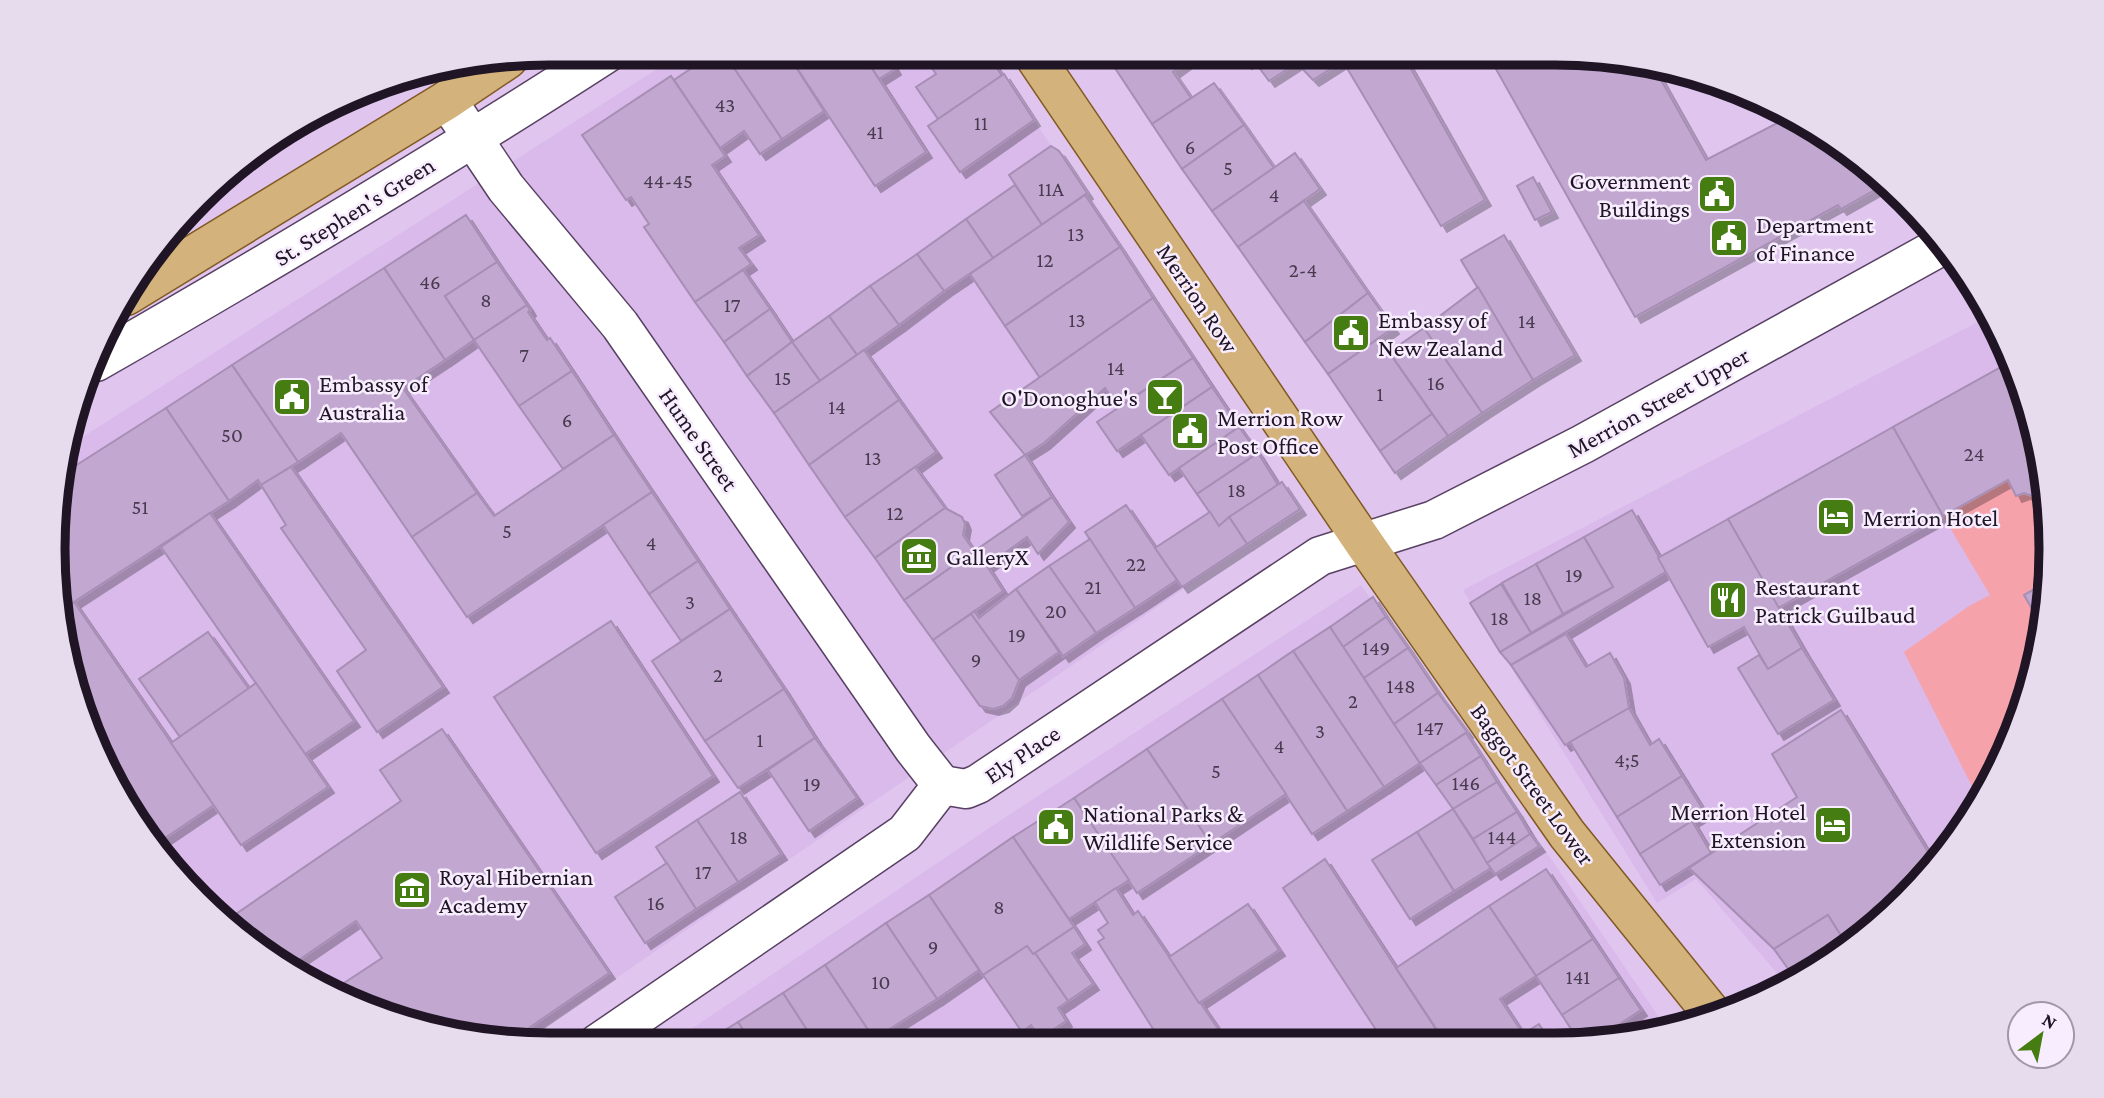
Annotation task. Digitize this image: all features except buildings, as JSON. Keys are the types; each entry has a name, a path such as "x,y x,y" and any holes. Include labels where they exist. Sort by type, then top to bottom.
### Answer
{"main road":[{"name":"Merrion Row","path":"1040,65 1364,543"},
{"name":"St. Stephen's Green","path":"143,286 491,69"},
{"name":"Baggot Street Lower","path":"1364,543 1567,834 1708,1009"}],"street":[{"name":"St. Stephen's Green","path":"105,357 267,264 587,65"},
{"name":"Hume Street","path":"469,81 471,138 506,188 620,325 913,748 942,785"},
{"name":"Merrion Street Upper","path":"1364,543 1434,520 1583,444 1935,249"},
{"name":"Ely Place","path":"942,785 966,789 978,784 1320,556 1364,543"},
{"path":"613,1033 905,833 942,785"}],"shaded area":[{"path":"663,65 998,65 1051,146 1059,151 1153,298 1300,509 537,1033 517,1032 424,1017 393,1008 335,983 280,952 254,933 207,891 165,844 146,818 115,763 90,705 74,643 65,549 69,486 77,440"},
{"path":"1981,320 2014,393 2035,486 2039,549 2035,612 2014,705 1974,791 1958,818 1919,868 1850,933 1824,952 1780,977 1696,879 1657,903 1463,590"},
{"path":"2008,480 2016,496 2036,495 2039,549 2037,588 2025,595 2035,613 2030,643 2014,705 1974,791 1904,652 1969,606 1990,595 1943,516"},
{"path":"1361,585 1662,1021 1618,1029 1555,1033 685,1033 998,822"}],"place":[{"name":"Government Buildings","path":"1717,194"},
{"name":"Department of Finance","path":"1729,238"},
{"name":"Embassy of New Zealand","path":"1351,333"},
{"name":"Embassy of Australia","path":"292,397"},
{"name":"O'Donoghue's","path":"1165,397"},
{"name":"Merrion Row Post Office","path":"1190,431"},
{"name":"Merrion Hotel","path":"1836,517"},
{"name":"GalleryX","path":"919,556"},
{"name":"Restaurant Patrick Guilbaud","path":"1728,600"},
{"name":"Merrion Hotel Extension","path":"1833,825"},
{"name":"National Parks & Wildlife Service","path":"1056,827"},
{"name":"Royal Hibernian Academy","path":"412,890"}]}
